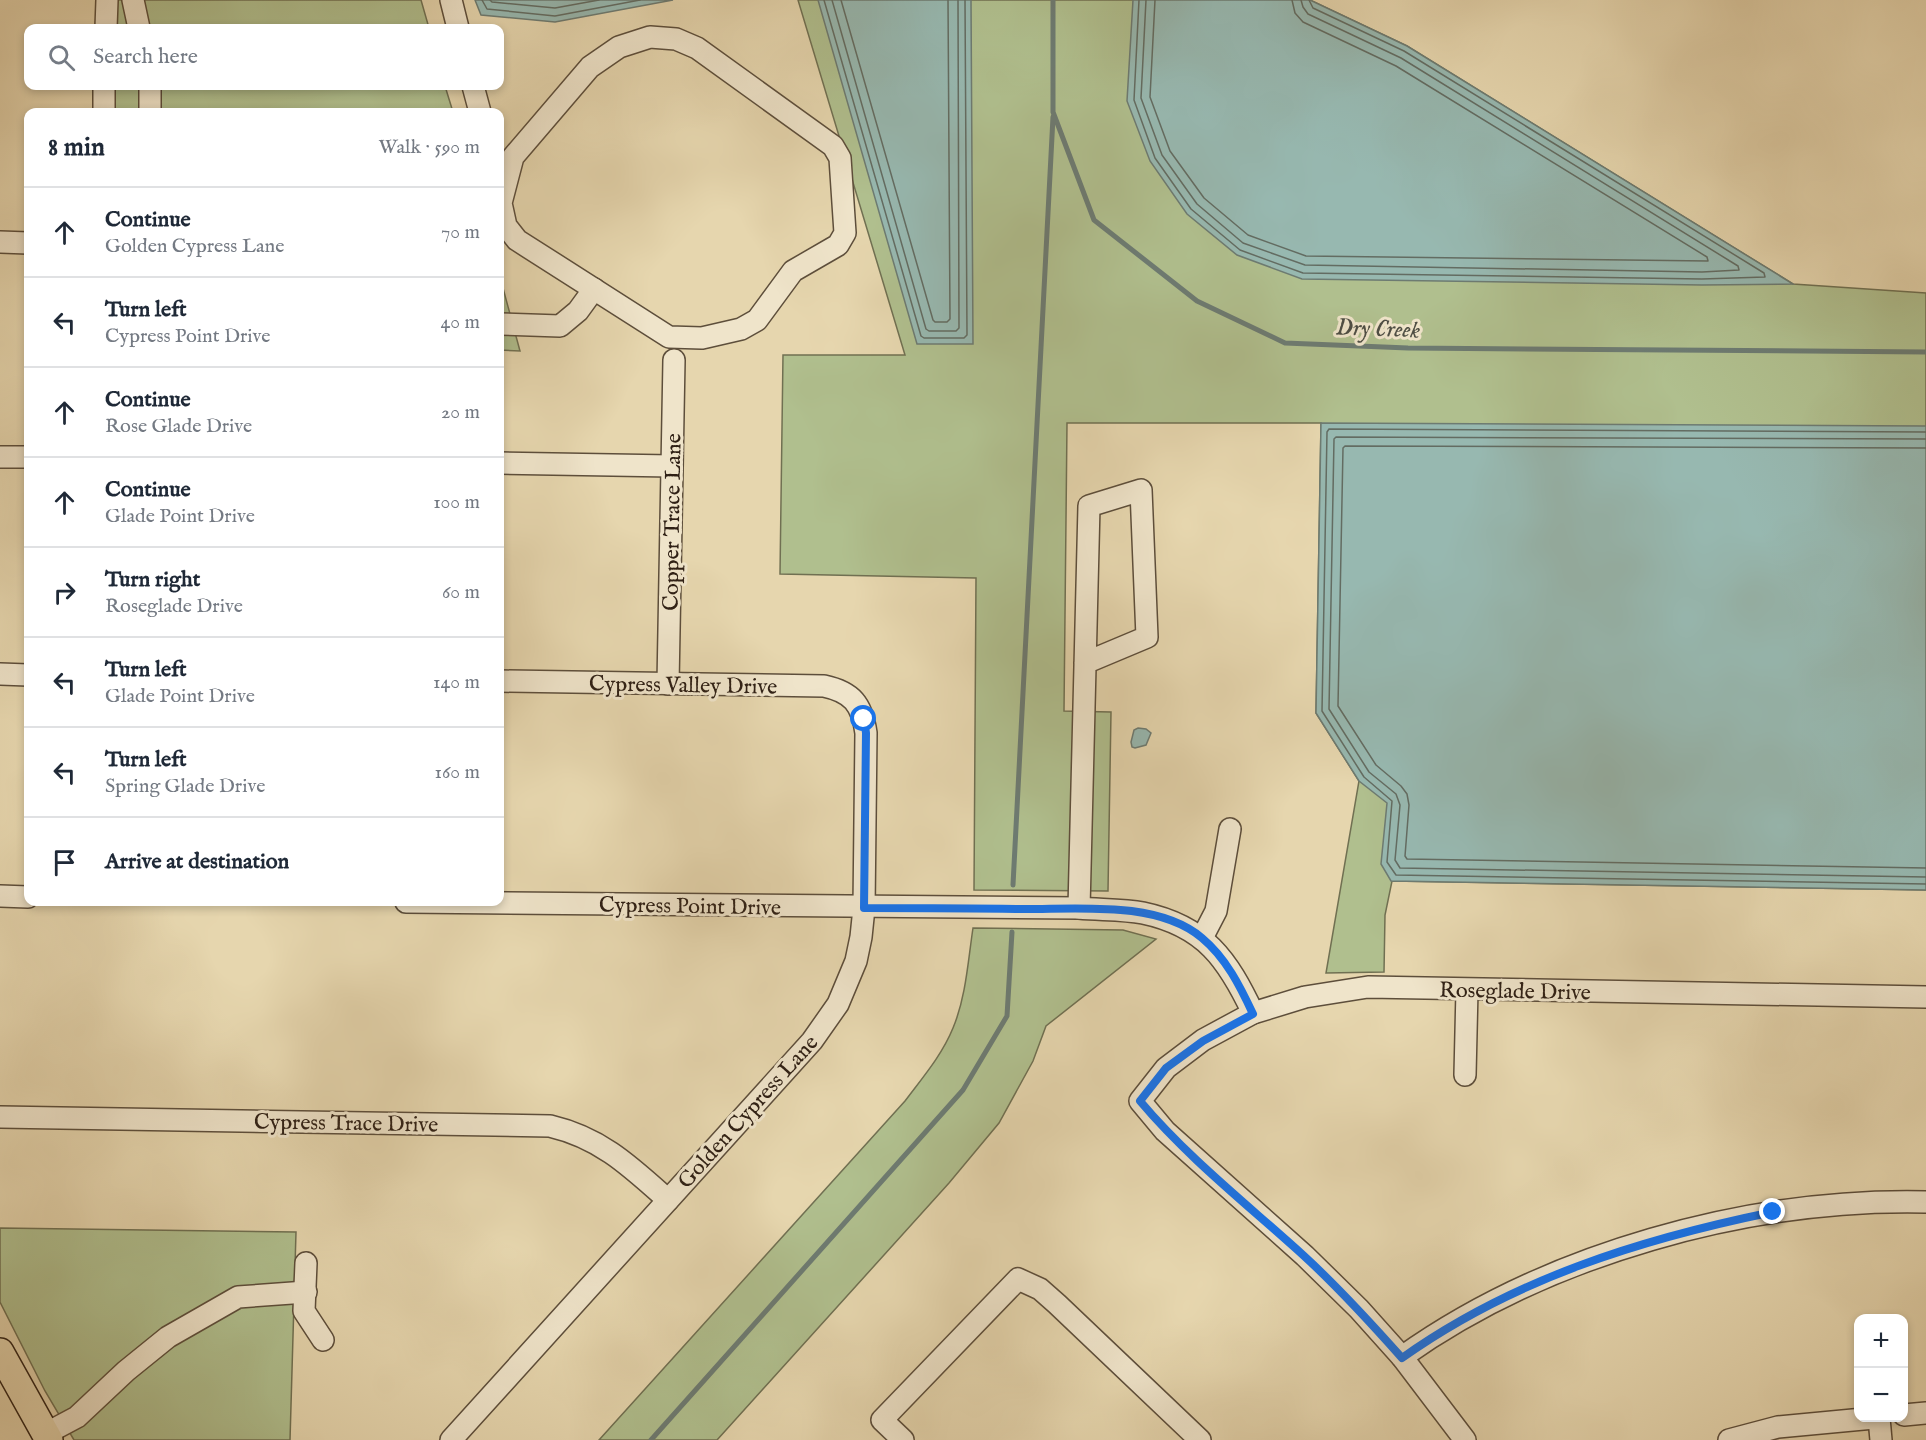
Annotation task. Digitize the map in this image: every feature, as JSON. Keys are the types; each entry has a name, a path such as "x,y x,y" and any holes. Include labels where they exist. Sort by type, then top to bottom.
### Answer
{"main road":[{"path":"0,1352 47,1437"}],"street":[{"path":"106,24 107,0"},
{"path":"133,0 139,24"},
{"path":"451,0 458,24"},
{"path":"504,174 506,155 590,67 619,47 651,37 676,39 697,48 833,146 840,158 845,233 838,245 792,271 757,320 741,329 702,338 669,337 594,289 508,243 504,217"},
{"path":"104,90 104,108"},
{"path":"150,90 150,108"},
{"path":"474,90 479,108"},
{"path":"0,242 24,243"},
{"path":"504,324 560,326 578,310 594,289"},
{"name":"Copper Trace Lane","path":"668,684 674,360"},
{"path":"0,457 24,457"},
{"path":"504,463 672,466"},
{"path":"1079,908 1085,663 1089,506 1141,490 1147,638 1085,663"},
{"path":"0,674 24,675"},
{"name":"Cypress Valley Drive","path":"504,681 824,686 837,689 850,696 859,707"},
{"name":"Golden Cypress Lane","path":"451,1440 812,1041 838,1004 856,961 864,908 866,733 859,707"},
{"path":"1202,938 1216,911 1230,829"},
{"path":"0,896 24,897"},
{"name":"Cypress Point Drive","path":"504,903 974,909 1079,908 1142,913 1178,923 1202,938 1227,965 1253,1014"},
{"name":"Roseglade Drive","path":"1402,1358 1359,1309 1165,1131 1140,1101 1166,1068 1203,1041 1253,1014 1305,997 1368,987 1926,997"},
{"path":"1465,1075 1467,990"},
{"name":"Cypress Trace Drive","path":"0,1117 550,1126 568,1130 602,1145 619,1156 668,1200"},
{"path":"1465,1440 1402,1358 1434,1334 1500,1299 1579,1264 1647,1241 1716,1224 1773,1212 1837,1205 1926,1202"},
{"path":"306,1263 304,1311 324,1340"},
{"path":"903,1440 882,1420 1018,1279 1040,1289 1200,1440"},
{"path":"47,1437 77,1417 126,1371 168,1337 238,1297 306,1292"},
{"path":"1908,1415 1926,1413"},
{"path":"1729,1440 1778,1427 1854,1420"},
{"path":"1879,1422 1881,1440"}],"green space":[{"path":"115,0 421,0 428,24 114,24"},
{"path":"798,0 1310,0 1407,46 1793,284 1926,293 1926,890 1392,881 1385,915 1384,972 1326,973 1359,781 1316,713 1321,423 1067,423 1064,711 1111,712 1108,891 974,890 976,578 780,574 783,355 905,355"},
{"path":"113,90 446,90 452,108 113,108"},
{"path":"504,292 520,351 504,350"},
{"path":"973,928 1123,930 1156,939 1046,1026 1033,1061 999,1123 949,1183 717,1440 599,1440 905,1101 925,1074 953,1028 961,1004"},
{"path":"0,1228 296,1232 290,1440 74,1440 45,1391 0,1302"}],"water":[{"path":"475,0 673,0 555,22 481,15"},
{"path":"818,0 971,0 973,344 917,344"},
{"path":"1133,0 1310,0 1407,46 1793,284 1702,285 1302,279 1237,255 1187,214 1150,161 1127,101"},
{"path":"1321,423 1926,426 1926,890 1391,881 1381,864 1387,803 1359,781 1316,713"},
{"path":"1146,729 1151,733 1146,745 1135,748 1132,747 1131,742 1134,730"}],"waterway":[{"name":"Dry Creek","path":"1053,0 1053,112 1094,220 1197,301 1285,343 1408,348 1926,352"},
{"path":"1013,885 1053,117"},
{"path":"651,1440 963,1090 1007,1016 1012,932"}],"route":[{"path":"864,719 866,733 864,908 1079,908 1142,913 1178,923 1202,938 1227,965 1253,1014 1203,1041 1166,1068 1140,1101 1165,1131 1305,1256 1359,1309 1402,1358 1434,1334 1500,1299 1579,1264 1647,1241 1773,1212"}]}
